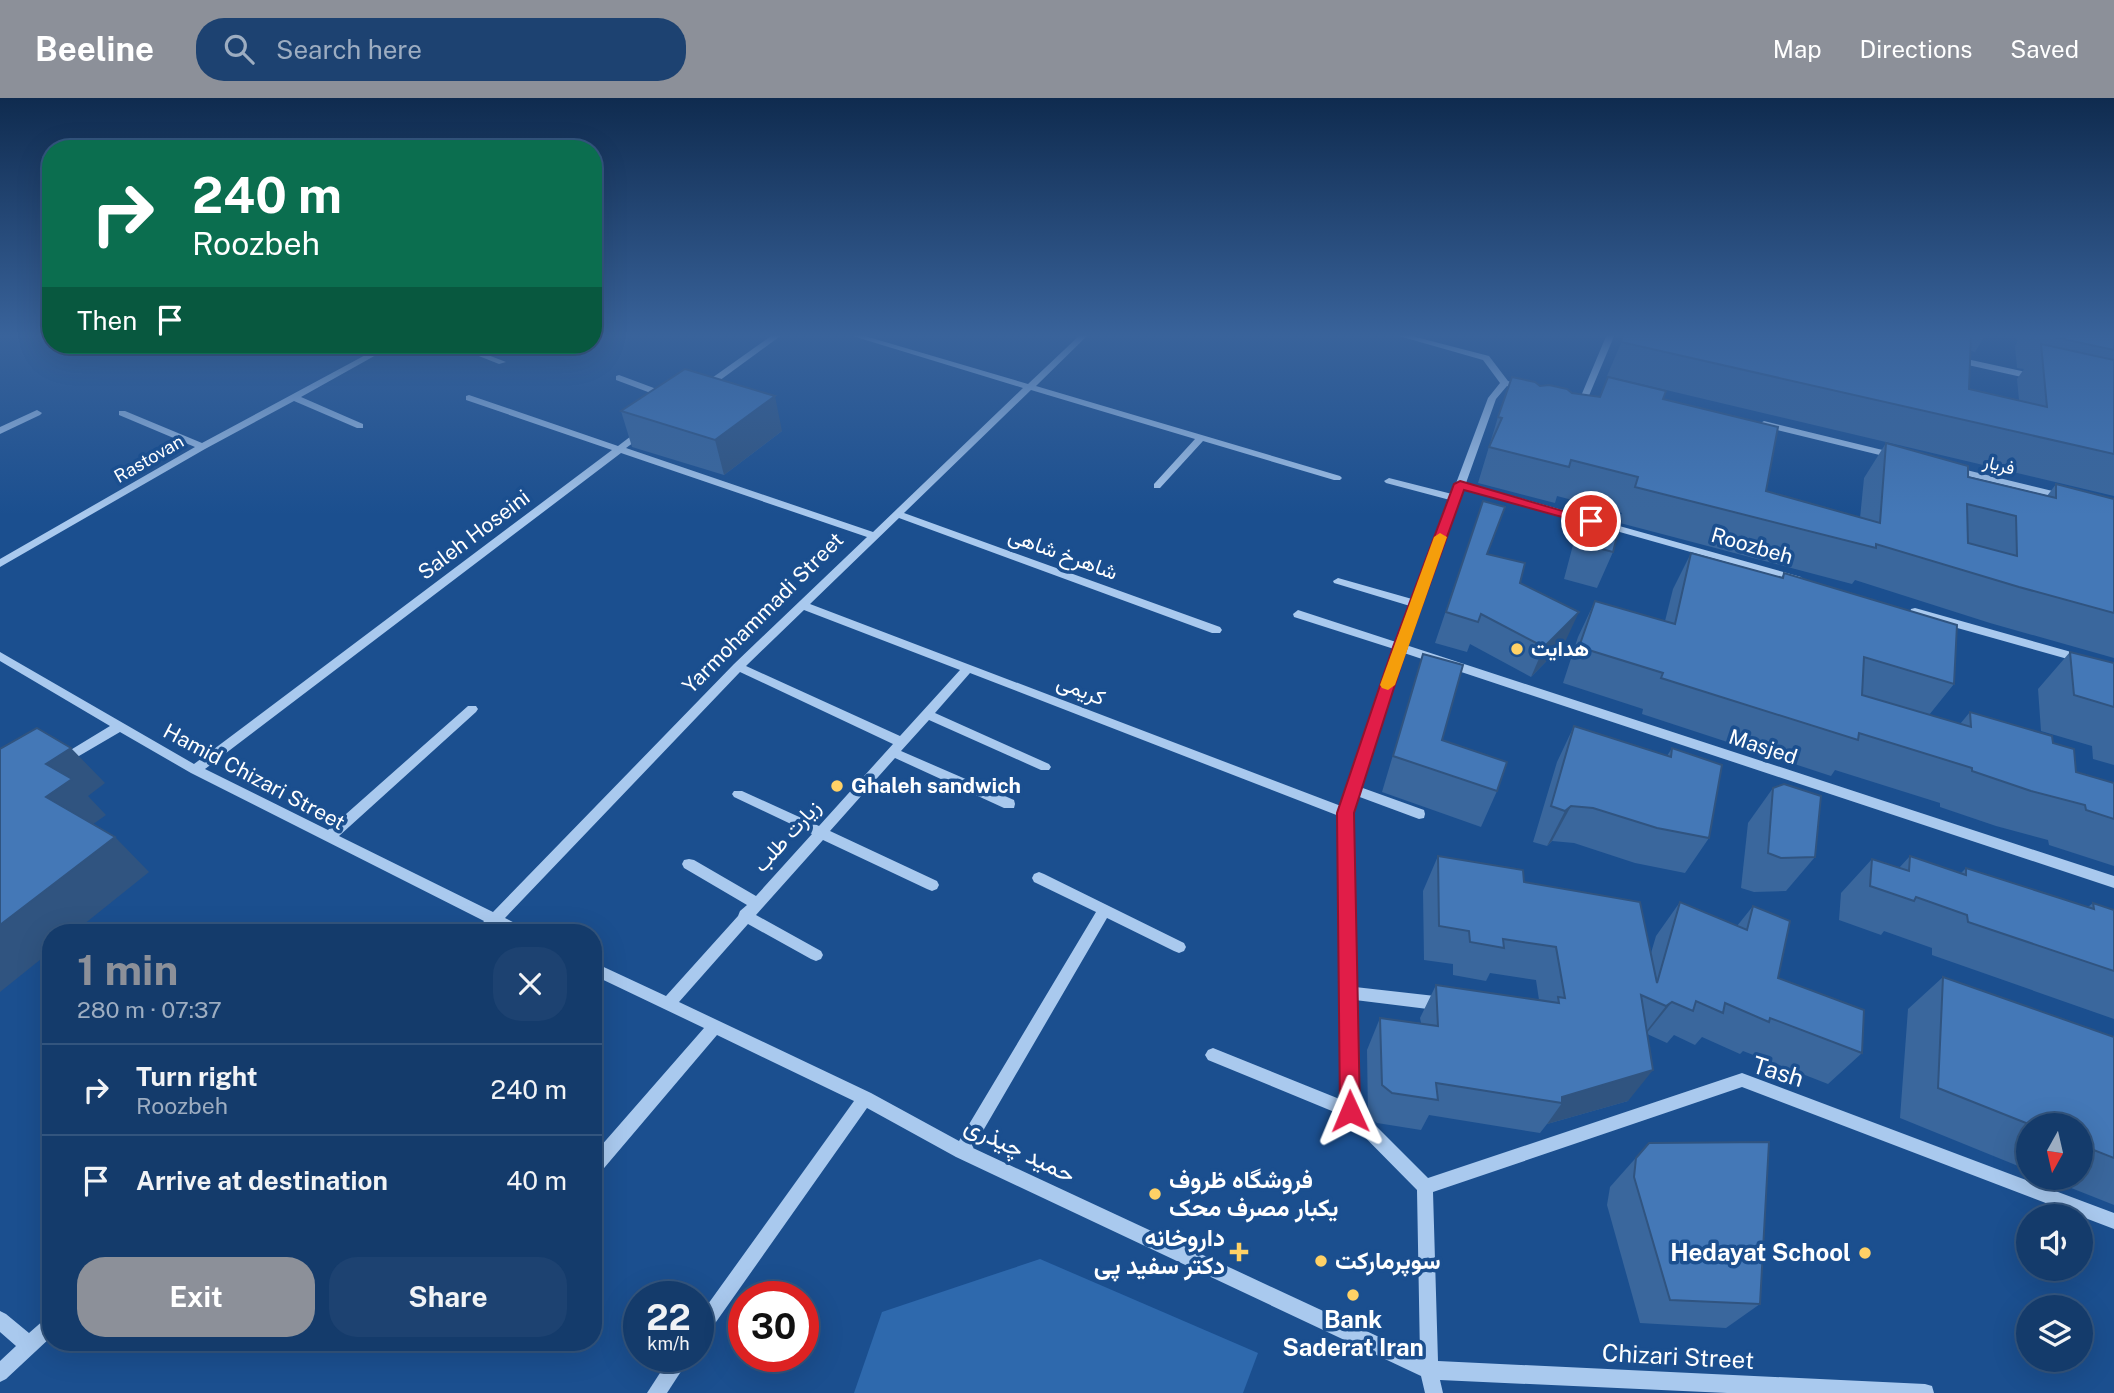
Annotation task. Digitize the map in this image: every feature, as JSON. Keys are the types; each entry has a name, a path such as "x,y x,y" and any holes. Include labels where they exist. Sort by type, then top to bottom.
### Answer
{"street":[{"name":"Rastovan","path":"0,564 298,394"},
{"path":"664,394 684,402"},
{"name":"Yarmohammadi Street","path":"492,924 738,667 1021,394"},
{"path":"1062,394 1337,478"},
{"path":"1350,1111 1345,813 1400,647 1495,394"},
{"path":"1564,397 1583,399 1585,394"},
{"path":"293,397 360,426"},
{"path":"469,398 875,536"},
{"path":"0,430 37,413"},
{"path":"122,413 202,447"},
{"path":"1751,421 1913,460"},
{"name":"Saleh Hoseini","path":"195,770 651,426"},
{"path":"1157,486 1202,437"},
{"name":"فریار","path":"1939,466 2074,499"},
{"path":"1389,481 1458,491"},
{"name":"Roozbeh","path":"1458,491 1807,582"},
{"name":"شاهرخ شاهی","path":"897,514 1216,630"},
{"path":"1338,581 1416,604"},
{"name":"کریمی","path":"803,605 1345,813"},
{"path":"1900,608 2114,668"},
{"name":"Masjed","path":"1297,614 2114,882"},
{"name":"Hamid Chizari Street","path":"0,656 195,770 496,921"},
{"path":"738,667 1009,804"},
{"name":"زیارت طلب","path":"668,1004 744,915 968,668"},
{"path":"328,838 472,709"},
{"path":"927,714 1045,767"},
{"path":"47,770 118,727"},
{"path":"1353,790 1419,814"},
{"path":"738,794 932,885"},
{"path":"689,864 755,903"},
{"path":"1039,878 1179,947"},
{"path":"962,1151 1105,909"},
{"path":"744,915 816,955"},
{"path":"496,921 502,924"},
{"name":"حمید چیذری","path":"602,972 865,1098 962,1151 1429,1370"},
{"path":"1347,993 1455,1005"},
{"path":"602,1158 715,1026"},
{"path":"1213,1055 1350,1111 1425,1187 1429,1370 1434,1393"},
{"name":"Tash","path":"1425,1187 1742,1080 2114,1221"},
{"path":"714,1310 865,1098"},
{"path":"0,1320 29,1345"},
{"path":"0,1373 42,1333"},
{"name":"Chizari Street","path":"1429,1370 1925,1393"},
{"path":"656,1393 671,1372"}],"shaded area":[{"path":"1040,1259 1258,1353 1243,1393 854,1393 882,1312"}],"building":[{"path":"646,394 775,396 715,440 621,411"},
{"path":"1506,394 1600,397 1601,394 1665,394 1663,399 1778,427 1766,491 1880,523 1886,443 1968,466 1968,477 2056,498 2056,484 2114,499 2114,613 1876,544 1876,548 1635,487 1638,477 1571,460 1569,467 1489,447 1502,418 1498,417","holes":["1967,504 2016,516 2017,556 1968,543"]},
{"path":"1852,394 1993,394 2047,407 2046,394 2114,394 2114,454"},
{"path":"1483,501 1505,507 1487,554 1525,563 1520,583 1579,612 1544,647 1481,614 1478,622 1446,612"},
{"path":"1588,509 1614,516 1621,521 1613,552 1579,543"},
{"path":"1691,553 1783,578 1784,573 1957,625 1954,684 1864,657 1862,695 1971,727 1970,712 2052,736 2053,743 2074,749 2076,772 2114,783 2114,819 2086,810 2085,805 2031,791 1972,771 1972,768 1859,733 1858,740 1661,678 1663,673 1579,647 1595,601 1675,624"},
{"path":"2070,652 2114,663 2114,707 2074,695"},
{"path":"1423,654 1463,665 1442,740 1507,762 1497,791 1393,756"},
{"path":"1574,726 1671,757 1672,748 1722,765 1709,838 1657,828 1593,808 1571,806 1565,811 1551,806"},
{"path":"37,728 71,748 46,764 72,779 46,797 115,837 0,925 0,749"},
{"path":"1784,784 1821,796 1815,857 1781,858 1768,853 1773,788"},
{"path":"1438,856 1523,870 1524,882 1640,902 1657,983 1680,902 1747,930 1753,906 1790,921 1778,978 1864,1010 1862,1053 1770,1018 1769,1022 1725,1003 1723,1013 1696,1001 1693,1011 1672,1002 1666,1006 1641,995 1653,1070 1562,1097 1562,1103 1436,1083 1438,1100 1392,1093 1382,1085 1380,1018 1438,1026 1436,985 1559,1003 1558,997 1565,998 1556,947 1503,939 1504,948 1470,942 1469,931 1439,926"},
{"path":"1910,856 1966,875 1966,868 2094,909 2093,903 2114,910 2114,971 1968,922 1967,915 1916,897 1914,901 1870,886 1872,859 1909,871"},
{"path":"1943,977 2114,1037 2114,1158 2093,1150 2093,1113 2016,1113 2016,1119 1938,1088"},
{"path":"1769,1142 1760,1304 1670,1300 1634,1177 1636,1158 1649,1143"}],"slow traffic":[{"path":"1388,685 1440,537"}],"place":[{"name":"هدایت","path":"1517,649"},
{"name":"Ghaleh sandwich","path":"837,786"},
{"name":"فروشگاه ظروف یکبار مصرف محک","path":"1155,1194"},
{"name":"داروخانه دکتر سفید پی","path":"1239,1252"},
{"name":"Hedayat School","path":"1865,1253"},
{"name":"سوپرمارکت","path":"1321,1261"},
{"name":"Bank Saderat Iran","path":"1353,1295"}],"route":[{"path":"1350,1111 1345,813 1400,647 1460,484 1591,521"}]}
